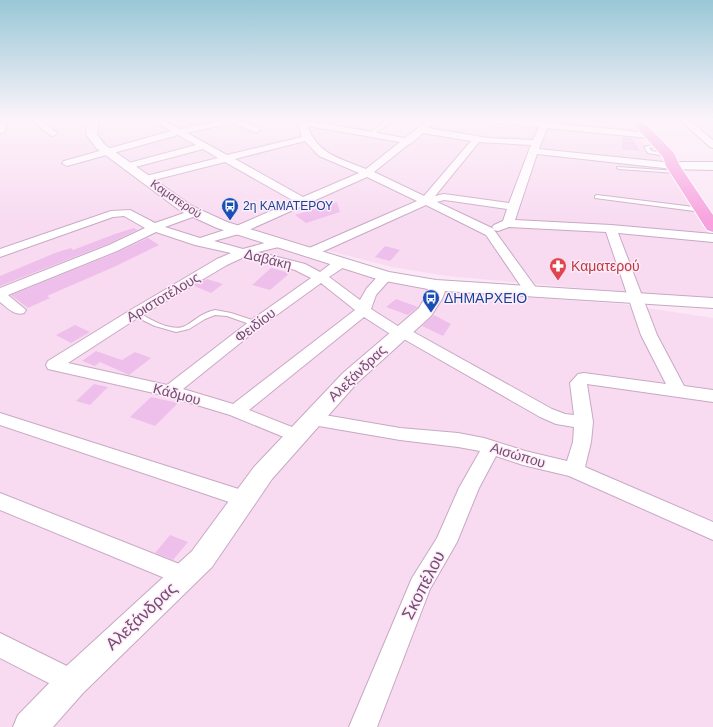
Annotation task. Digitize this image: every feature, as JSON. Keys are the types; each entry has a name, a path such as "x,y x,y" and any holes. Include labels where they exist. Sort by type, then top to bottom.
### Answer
{"main road":[{"path":"665,154 713,227"}],"street":[{"path":"67,163 104,154"},
{"name":"Καματερού","path":"109,154 194,212 207,219 386,276 436,285 637,299 713,302"},
{"path":"128,166 174,154"},
{"path":"219,154 304,202"},
{"path":"146,179 243,154"},
{"path":"322,154 367,173 490,232 532,292"},
{"path":"198,242 238,230 304,202 367,173 392,154"},
{"path":"425,200 464,154"},
{"path":"508,223 532,154"},
{"path":"587,154 673,165 713,166"},
{"path":"311,252 425,200 444,197 514,207"},
{"name":"Δαβάκη","path":"0,253 111,214 123,212 128,213 143,223 155,228 198,242 294,265 322,278 364,310 401,333 546,413 562,420 584,422"},
{"path":"19,310 0,294 113,248 155,228 194,212"},
{"path":"490,232 508,223 611,229 713,238"},
{"path":"611,229 649,335 678,391"},
{"name":"Αριστοτέλους","path":"54,365 134,314 222,262 242,253 279,243"},
{"name":"Φειδίου","path":"170,391 255,324 322,278 342,262"},
{"path":"236,411 364,310 366,300 372,290 386,276"},
{"name":"Αλεξάνδρας","path":"30,727 72,682 202,559 222,533 263,473 365,363 425,312 433,300 437,290 436,285"},
{"name":"Κάδμου","path":"54,365 170,391 236,411 304,428"},
{"path":"574,470 582,442 584,422 578,383 584,378 713,396"},
{"path":"0,419 244,499"},
{"name":"Αισώπου","path":"304,428 400,434 458,440 491,447 523,458 574,470 713,531"},
{"name":"Σκοπέλου","path":"363,727 420,585 446,542 469,488 491,447"},
{"path":"0,501 184,576"},
{"path":"0,646 72,682"}],"lane":[{"path":"619,168 673,165"},
{"path":"597,197 702,210"},
{"path":"134,314 173,330 186,328 208,313 214,311 255,324"}],"shaded area":[{"path":"0,154 112,154 188,209 238,230 246,229 277,239 253,229 210,216 194,208 116,154 656,154 661,158 713,241 713,300 447,276 392,267 325,250 317,252 386,275 510,296 621,304 713,318 713,727 0,727"}],"building":[{"path":"337,202 340,212 306,223 295,215"},
{"path":"134,228 137,230 108,244 0,286 0,276 55,253 71,248 73,250"},
{"path":"148,238 159,245 116,266 47,296 50,298 28,308 11,295 118,252"},
{"path":"385,246 400,250 390,261 375,257"},
{"path":"271,268 290,273 270,290 252,285"},
{"path":"207,279 223,284 211,293 194,286"},
{"path":"396,299 418,307 408,315 386,307"},
{"path":"434,315 451,324 443,336 422,326"},
{"path":"75,325 90,332 71,343 56,335"},
{"path":"96,351 122,360 135,352 151,358 129,375 100,362 95,366 82,361"},
{"path":"94,384 108,387 90,405 76,401"},
{"path":"151,397 178,403 155,426 130,417"},
{"path":"170,535 188,542 173,560 155,553"}],"place":[{"name":"2η ΚΑΜΑΤΕΡΟΥ","path":"230,221"},
{"name":"Καματερού","path":"558,281"},
{"name":"ΔΗΜΑΡΧΕΙΟ","path":"431,313"}]}
